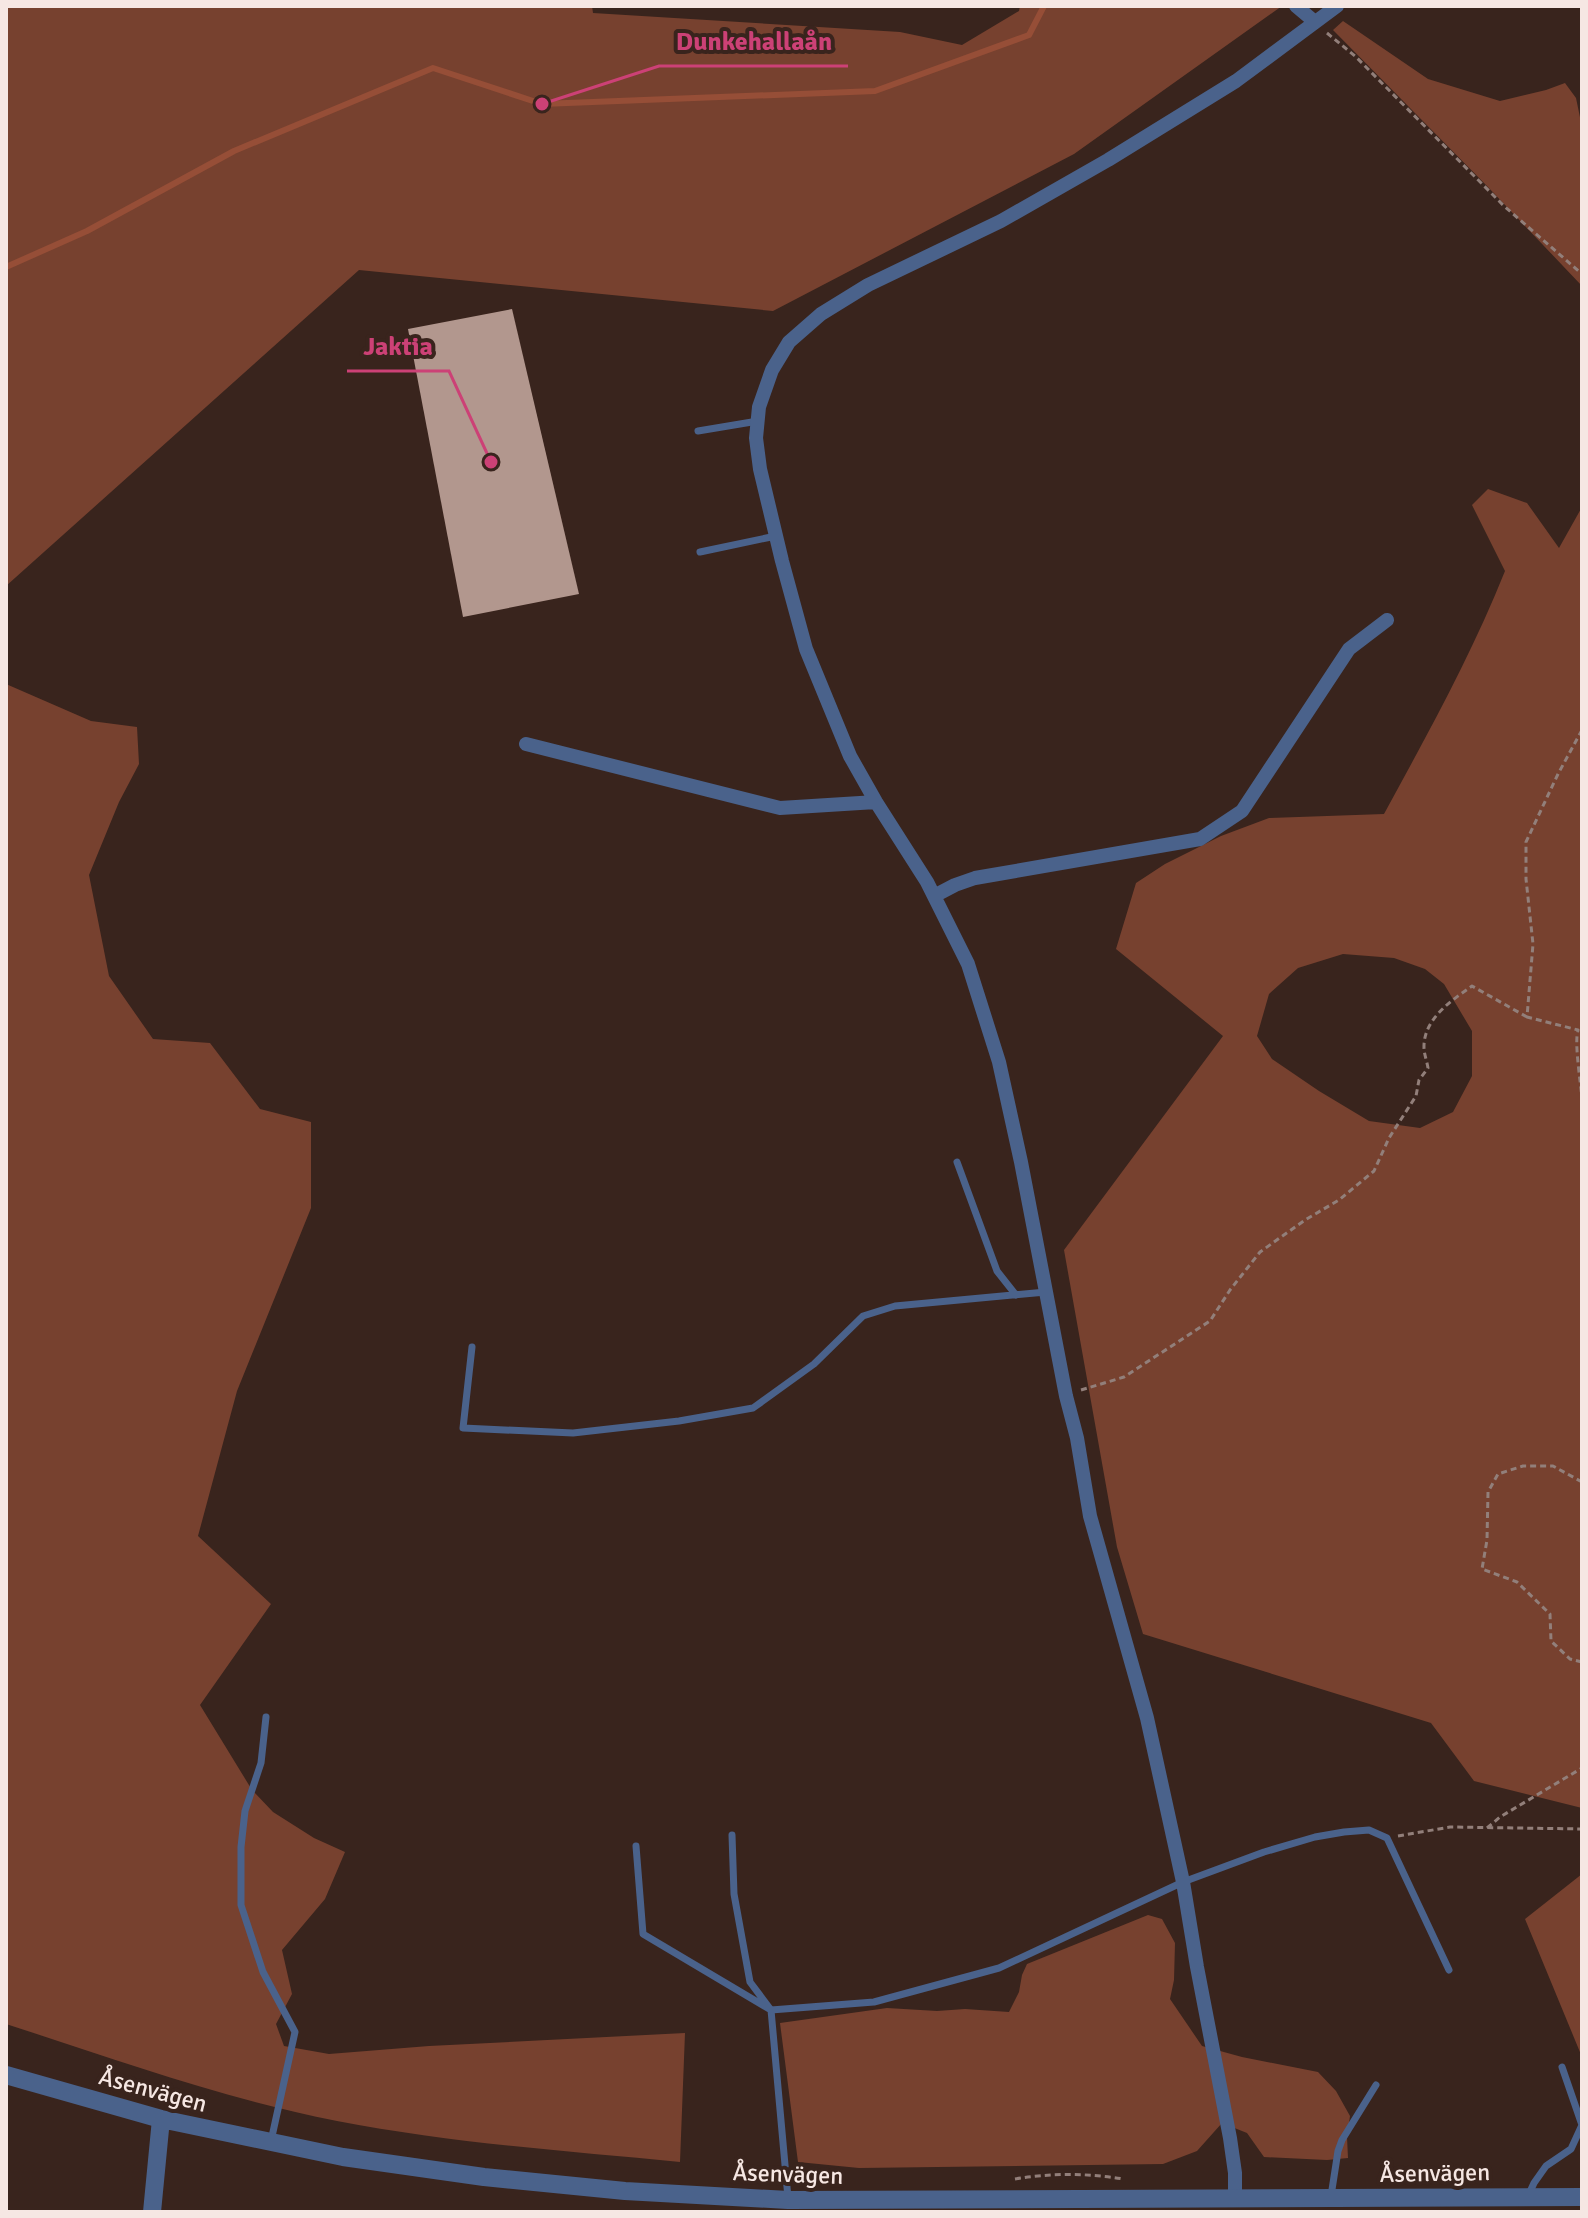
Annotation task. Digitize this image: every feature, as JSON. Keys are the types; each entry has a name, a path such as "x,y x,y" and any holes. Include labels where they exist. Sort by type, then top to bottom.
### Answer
{"street":[{"path":"1296,6 1315,22"},
{"path":"1235,2199 1230,2138 1183,1882 1147,1718 1090,1516 1077,1438 999,1062 968,964 934,896 850,756 806,649 760,469 756,438 759,407 772,370 789,342 821,314 868,285 1001,221 1108,160 1236,81 1337,6"},
{"path":"934,896 975,878 1200,839 1242,811 1349,649 1387,620"},
{"path":"526,744 780,808 876,802"},
{"name":"Åsenvägen","path":"6,2075 161,2119 271,2144 484,2177 625,2191 788,2200 1581,2198"},
{"path":"152,2212 161,2119"}],"lane":[{"path":"698,431 758,421"},
{"path":"700,552 776,536"},
{"path":"957,1162 997,1271 1016,1295"},
{"path":"472,1347 463,1428 573,1433 679,1421 753,1408 814,1364 863,1316 895,1306 1046,1292"},
{"path":"266,1717 261,1763 245,1811 241,1847 241,1905 263,1972 295,2032 271,2144"},
{"path":"636,1846 643,1934 771,2010 874,2002 999,1968 1183,1882 1315,1837 1369,1830 1387,1838 1449,1970"},
{"path":"732,1835 734,1894 750,1982 771,2010 788,2200"},
{"path":"1528,2196 1546,2166 1571,2149 1582,2125 1562,2067"},
{"path":"1331,2198 1342,2140 1376,2085"}],"path":[{"path":"1315,22 1355,56 1504,206 1582,274"},
{"path":"1527,1017 1533,944 1526,879 1526,842 1582,730"},
{"path":"1066,1396 1124,1377 1210,1321 1260,1252 1339,1200 1374,1171 1428,1068 1424,1050 1431,1024 1448,1002 1472,986 1527,1017 1578,1030 1575,1040 1582,1100"},
{"path":"1575,1040 1582,1038"},
{"path":"1582,1482 1553,1466 1523,1466 1498,1474 1488,1492 1487,1540 1482,1569 1517,1582 1550,1614 1551,1641 1570,1659 1582,1662"},
{"path":"1487,1828 1582,1768"},
{"path":"1387,1838 1450,1827 1582,1829"}],"shaded area":[{"path":"6,6 592,6 593,13 900,32 962,45 1019,11 1020,6 1282,6 1074,154 773,311 359,270 6,586"},
{"path":"1343,21 1428,79 1500,101 1565,83 1576,98 1582,127 1582,286 1333,30"},
{"path":"1488,489 1527,503 1559,548 1582,507 1582,1808 1474,1781 1431,1723 1143,1634 1117,1547 1064,1250 1223,1036 1116,949 1136,883 1165,864 1221,836 1269,818 1384,814 1463,664 1505,571 1472,505","holes":["1343,954 1394,958 1425,969 1444,984 1472,1031 1472,1076 1453,1112 1420,1128 1369,1121 1272,1059 1257,1036 1269,994 1298,968"]},
{"path":"6,684 91,721 137,727 139,764 119,802 89,875 109,976 153,1039 210,1043 260,1109 311,1122 311,1208 237,1391 198,1536 271,1604 200,1705 252,1790 273,1812 314,1838 345,1852 325,1899 282,1950 292,1994 276,2024 284,2046 329,2054 685,2033 680,2162 465,2141 337,2121 211,2090 6,2024"},
{"path":"1582,1874 1582,2057 1525,1919"},
{"path":"1148,1915 1162,1919 1175,1943 1170,1999 1202,2046 1318,2072 1336,2091 1350,2116 1348,2158 1264,2157 1247,2133 1222,2123 1197,2151 1163,2164 859,2168 798,2162 780,2023 887,2008 1009,2012 1027,1964"}],"building":[{"path":"512,309 579,594 463,617 408,329"}],"waterway":[{"path":"6,267 87,231 234,151 433,68 542,104 875,91 1029,35 1044,6"}],"place":[{"name":"Dunkehallaån","path":"542,104"},
{"name":"Jaktia","path":"491,462"}]}
